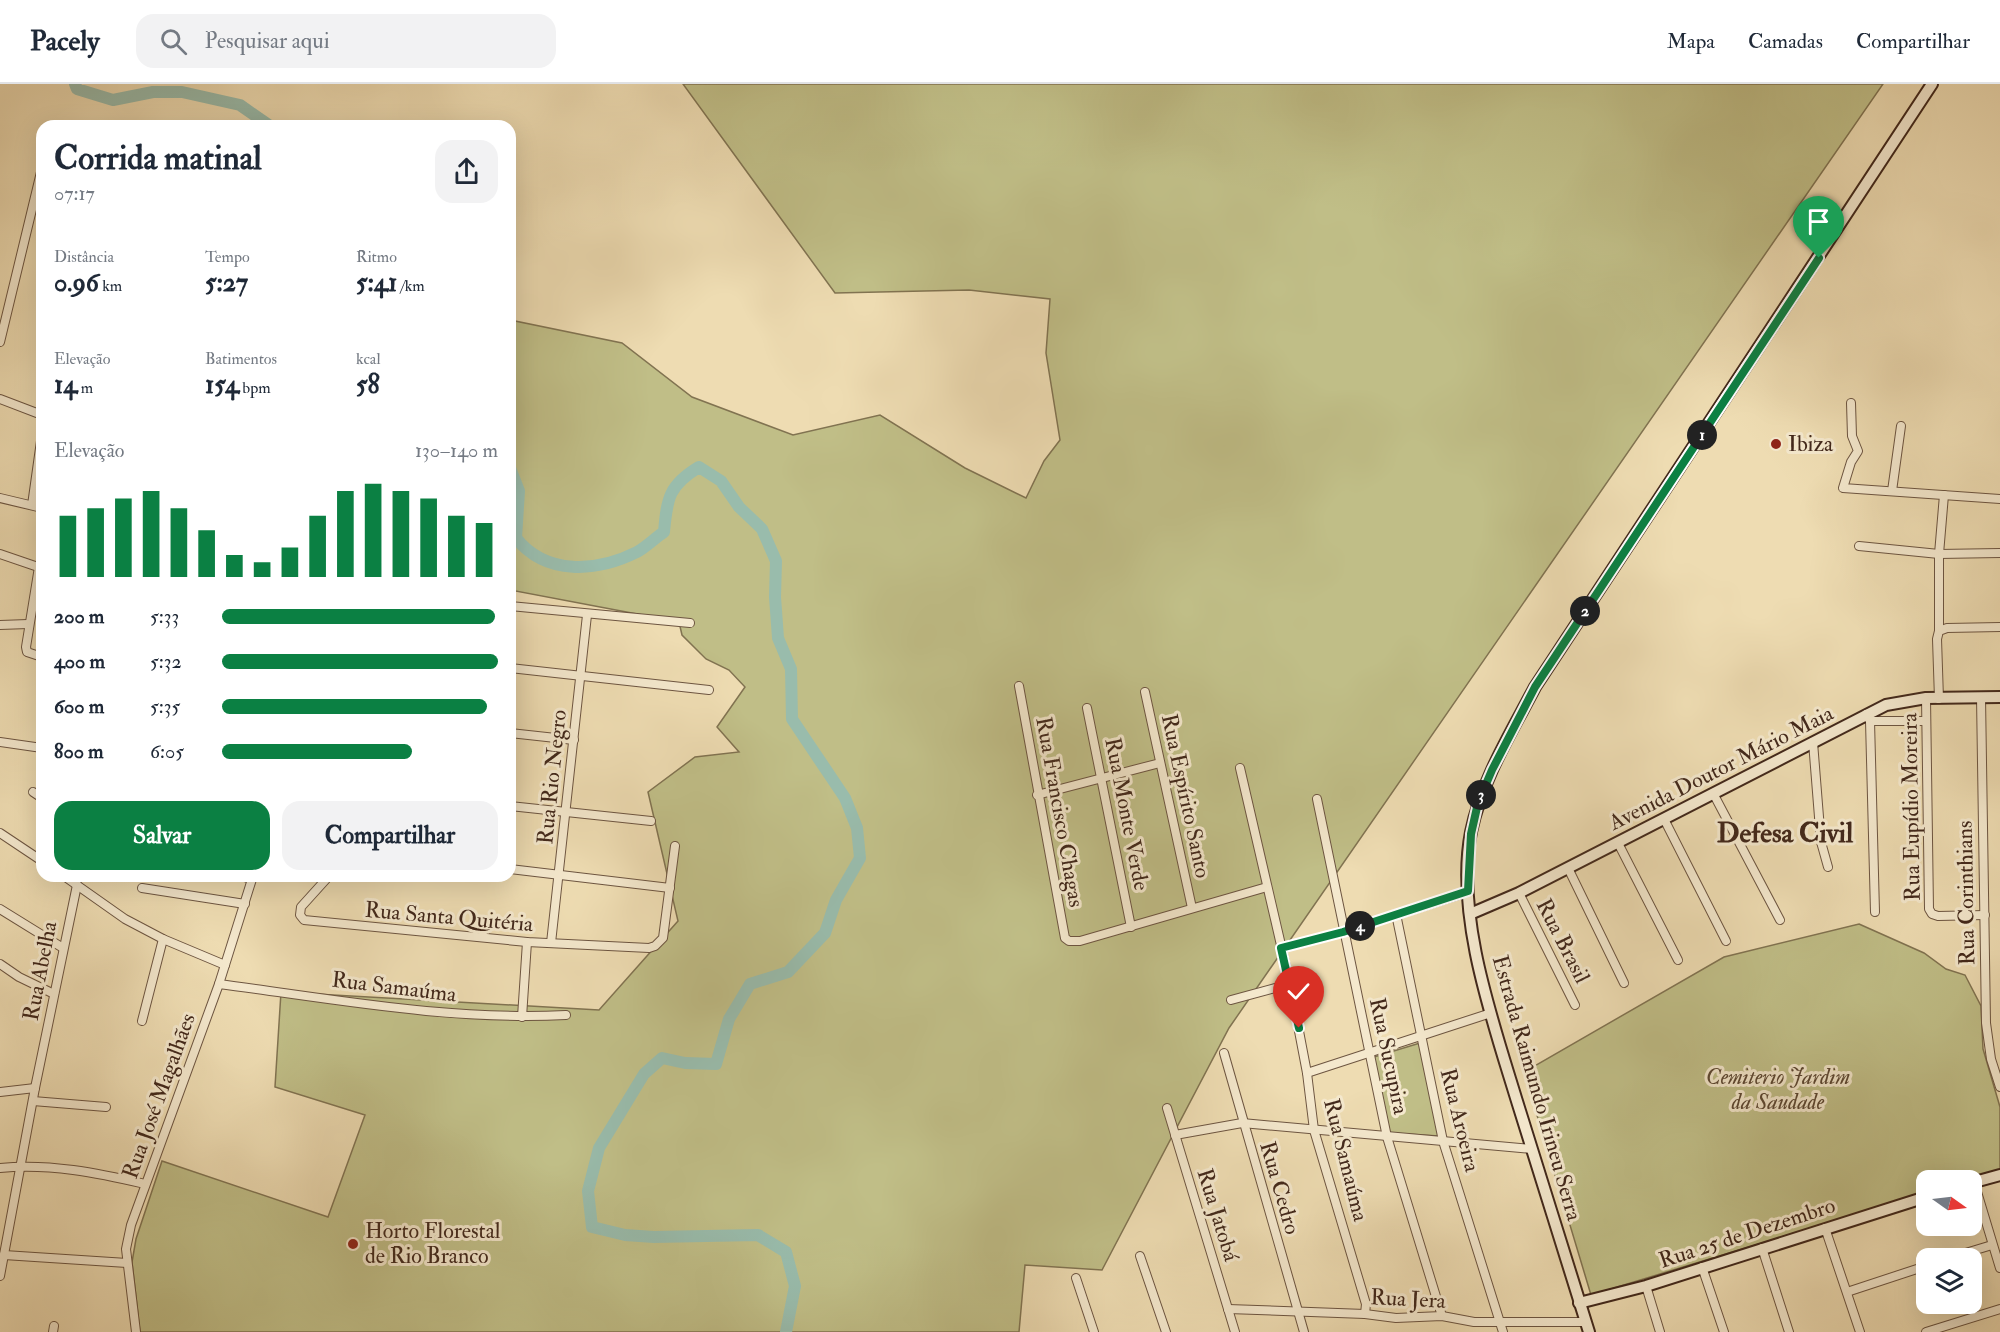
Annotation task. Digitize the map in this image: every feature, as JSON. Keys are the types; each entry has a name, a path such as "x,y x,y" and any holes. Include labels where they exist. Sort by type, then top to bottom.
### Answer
{"street":[{"name":"Estrada Raimundo Irineu Serra","path":"1588,1327 1491,1013 1470,914 1468,891 1471,834 1478,803 1492,770 1535,687 1932,84"},
{"path":"0,342 36,193"},
{"path":"0,399 36,413"},
{"path":"1851,403 1852,436 1858,451 1851,462 1843,488 2000,500"},
{"path":"1892,491 1901,426"},
{"path":"32,505 36,477"},
{"path":"1939,699 1937,639 1939,631 1939,554 1944,495"},
{"path":"0,498 36,506"},
{"path":"1859,546 1939,554 2000,553"},
{"path":"0,554 36,567"},
{"path":"36,587 28,624 27,652 36,655"},
{"path":"516,607 690,623"},
{"name":"Rua Rio Negro","path":"552,943 587,615"},
{"path":"0,625 28,624"},
{"path":"1939,631 1947,628 2000,627"},
{"path":"516,669 709,690"},
{"name":"Rua Francisco Chagas","path":"1019,686 1037,795 1065,938 1069,942 1080,941 1131,927"},
{"name":"Rua Espírito Santo","path":"1145,692 1192,908"},
{"name":"Avenida Doutor Mário Maia","path":"1470,914 1519,893 1897,701 1926,698 2000,697"},
{"name":"Rua Eupídio Moreira","path":"1926,698 1929,909 1932,914 1938,916 1985,915"},
{"name":"Rua Corinthians","path":"1981,698 1986,1023 1991,1059 2000,1087"},
{"name":"Rua Monte Verde","path":"1087,708 1131,927"},
{"path":"1875,912 1868,717 1926,721"},
{"path":"516,734 574,740"},
{"path":"0,742 36,747"},
{"path":"1813,742 1821,842 1828,867"},
{"path":"1037,795 1160,763"},
{"name":"Rua Samaúma","path":"1240,768 1290,984 1308,1073 1314,1130 1366,1304 1365,1314"},
{"path":"1713,793 1780,920"},
{"name":"Rua Sucupira","path":"1317,799 1387,1137 1442,1316"},
{"path":"516,807 651,821"},
{"path":"1664,819 1726,941"},
{"path":"0,833 36,857"},
{"path":"1618,843 1678,960"},
{"path":"516,870 670,888 675,846"},
{"path":"1568,868 1624,983"},
{"path":"73,882 125,919 163,939 225,965"},
{"name":"Rua José Magalhães","path":"136,1332 126,1249 131,1225 219,984 251,882"},
{"name":"Rua Santa Quitéria","path":"324,882 301,907 300,915 304,920 329,925 527,942 649,948 655,946 663,938 670,888"},
{"name":"Rua Abelha","path":"0,1276 35,1088 77,885"},
{"path":"1131,927 1267,887"},
{"path":"142,888 245,904"},
{"path":"1281,948 1343,932 1468,891"},
{"name":"Rua Brasil","path":"1519,893 1575,1005"},
{"path":"0,909 63,948"},
{"name":"Rua Aroeira","path":"1396,914 1443,1141 1503,1332"},
{"path":"142,1021 163,939"},
{"path":"522,1017 527,942"},
{"path":"0,963 18,977 54,994"},
{"name":"Rua Samaúma","path":"219,984 435,1012 522,1017 566,1015"},
{"path":"1231,1000 1290,984"},
{"path":"1308,1073 1491,1013"},
{"name":"Rua Cedro","path":"1224,1053 1242,1123 1304,1332"},
{"path":"0,1092 35,1088"},
{"path":"33,1101 106,1107"},
{"name":"Rua Jatobá","path":"1167,1108 1235,1332"},
{"path":"1175,1135 1242,1123 1532,1149"},
{"path":"0,1167 22,1165 108,1175 145,1184"},
{"path":"1982,1180 2000,1175"},
{"name":"Rua 25 de Dezembro","path":"1579,1303 1646,1286 1916,1200"},
{"path":"1982,1214 2000,1268"},
{"path":"1825,1228 1860,1332"},
{"path":"1982,1248 1992,1245"},
{"path":"1762,1248 1789,1332"},
{"path":"4,1255 127,1263"},
{"path":"1140,1256 1166,1332"},
{"path":"1701,1267 1724,1332"},
{"path":"1847,1292 1916,1269"},
{"path":"1076,1278 1094,1332"},
{"path":"1646,1286 1660,1332"},
{"name":"Rua Jera","path":"1228,1309 1365,1314 1402,1318 1442,1316 1474,1322 1588,1327"},
{"path":"1926,1332 2000,1309"}],"green space":[{"path":"683,84 1883,84 1229,1028 1102,1270 1025,1265 1019,1332 140,1332 132,1262 136,1239 162,1161 328,1217 365,1115 275,1087 281,992 599,1010 678,921 648,792 695,757 739,752 717,727 745,687 729,670 706,659 682,635 679,622 516,591 516,321 622,343 692,397 793,435 880,415 965,468 1026,498 1044,461 1060,440 1046,353 1050,299 969,290 835,293"},
{"name":"Cemiterio Jardim da Saudade","path":"1859,924 1924,953 1946,969 1965,975 1981,1006 1983,1049 2000,1107 2000,1170 1982,1175 1982,1170 1916,1170 1916,1196 1591,1295 1524,1072 1724,957"},
{"path":"1420,1043 1439,1136 1390,1133 1374,1057"}],"waterway":[{"path":"75,84 77,89 113,100 153,92 182,92 240,105 261,120"},
{"path":"516,538 542,559 557,564 573,567 589,566 622,559 640,550 664,532 671,494 681,480 699,467 721,481 739,507 762,529 776,561 775,597 778,638 791,669 792,719 845,798 857,828 860,858 836,900 825,933 788,972 750,984 729,1019 716,1064 685,1063 662,1058 644,1074 599,1148 588,1191 592,1227 625,1235 654,1237 758,1235 786,1252 795,1286 786,1332"},
{"path":"516,483 519,491 516,538"}],"place":[{"name":"Ibiza","path":"1776,444"},
{"name":"Horto Florestal de Rio Branco","path":"353,1244"}],"district":[{"name":"Defesa Civil","path":"1785,833"}],"route":[{"path":"1299,1028 1281,948 1343,932 1468,891 1471,834 1478,803 1492,770 1535,687 1819,258"}]}
